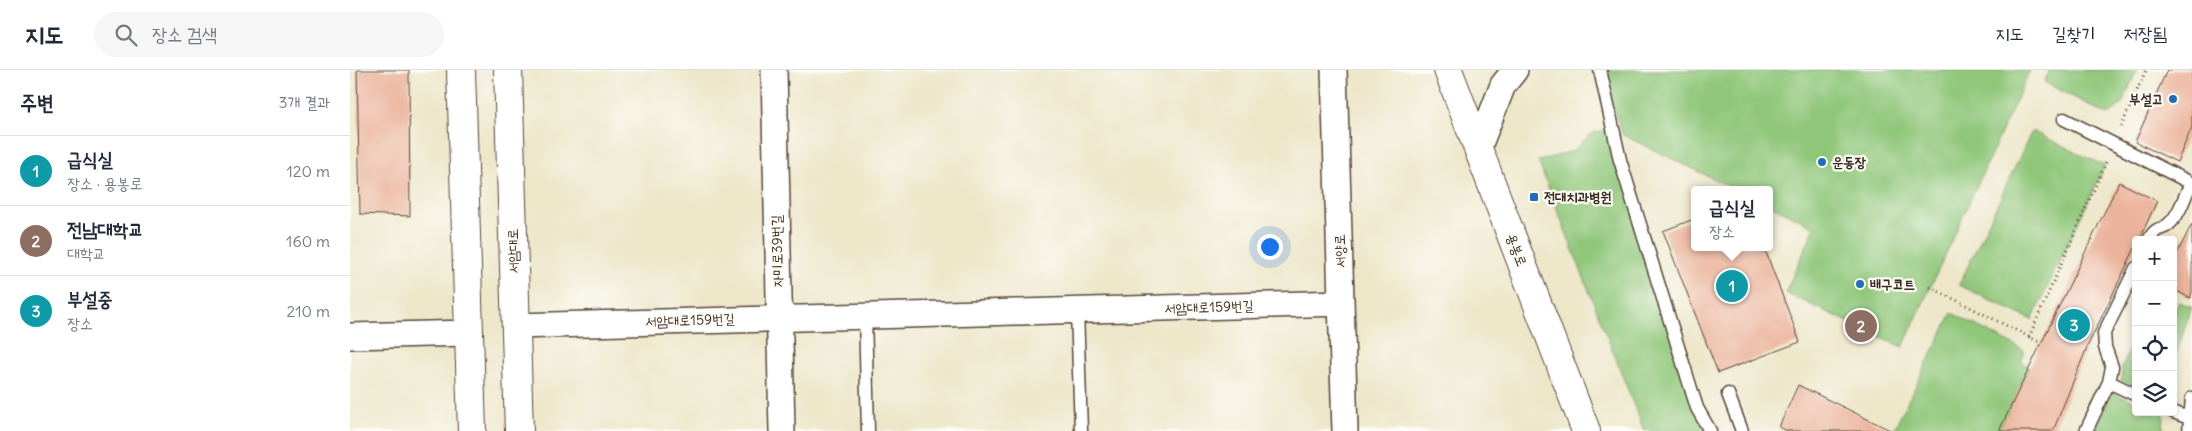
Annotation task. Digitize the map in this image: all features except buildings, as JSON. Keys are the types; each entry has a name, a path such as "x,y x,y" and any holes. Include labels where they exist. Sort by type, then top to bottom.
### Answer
{"main road":[{"path":"462,70 472,431"},
{"name":"서암대로","path":"508,70 514,326 519,431"},
{"name":"용봉로","path":"1448,70 1586,431"}],"street":[{"name":"자미로39번길","path":"774,70 782,431"},
{"name":"서양로","path":"1334,70 1345,431"},
{"path":"1478,149 1503,85 1515,70"},
{"name":"서암대로159번길","path":"514,326 1341,303"},
{"path":"350,336 469,333"}],"lane":[{"path":"1600,70 1623,170 1697,408 1710,431"},
{"path":"2064,119 2192,182 2172,222 2167,226 2160,227 2151,236"},
{"path":"2086,431 2109,382 2112,367 2105,347 2104,333 2132,276"},
{"path":"1077,310 1081,431"},
{"path":"865,316 868,431"},
{"path":"2109,382 2132,393"},
{"path":"1728,394 1742,431"},
{"path":"2189,424 2192,398"},
{"path":"2177,415 2189,424"}],"path":[{"path":"2029,337 2146,70"},
{"path":"1930,287 2041,343"}],"green space":[{"name":"운동장","path":"1599,70 2030,70 1903,347 1785,293 1815,227 1773,206 1773,186 1729,186 1623,135"},
{"path":"2050,70 2137,70 2122,104 2108,115 2044,82"},
{"path":"1613,128 1710,431 1644,431 1538,161 1573,151 1592,133"},
{"path":"2032,131 2105,166 2032,320 1959,285"},
{"path":"2179,302 2192,307 2177,351 2177,326 2177,306"},
{"path":"1952,313 2025,351 2021,361 2030,367 1999,431 1893,431"},
{"path":"2129,349 2132,350 2132,385 2121,381 2122,368"},
{"path":"2113,393 2132,400 2132,416 2164,416 2163,431 2095,431"}],"place":[{"name":"부설고","path":"2173,99"},
{"name":"운동장","path":"1822,162"},
{"name":"전대치과병원","path":"1534,197"},
{"name":"배구코트","path":"1860,284"},
{"name":"급식실","path":"1732,286"},
{"name":"부설중","path":"2074,325"},
{"name":"전남대학교","path":"1861,326"}]}
